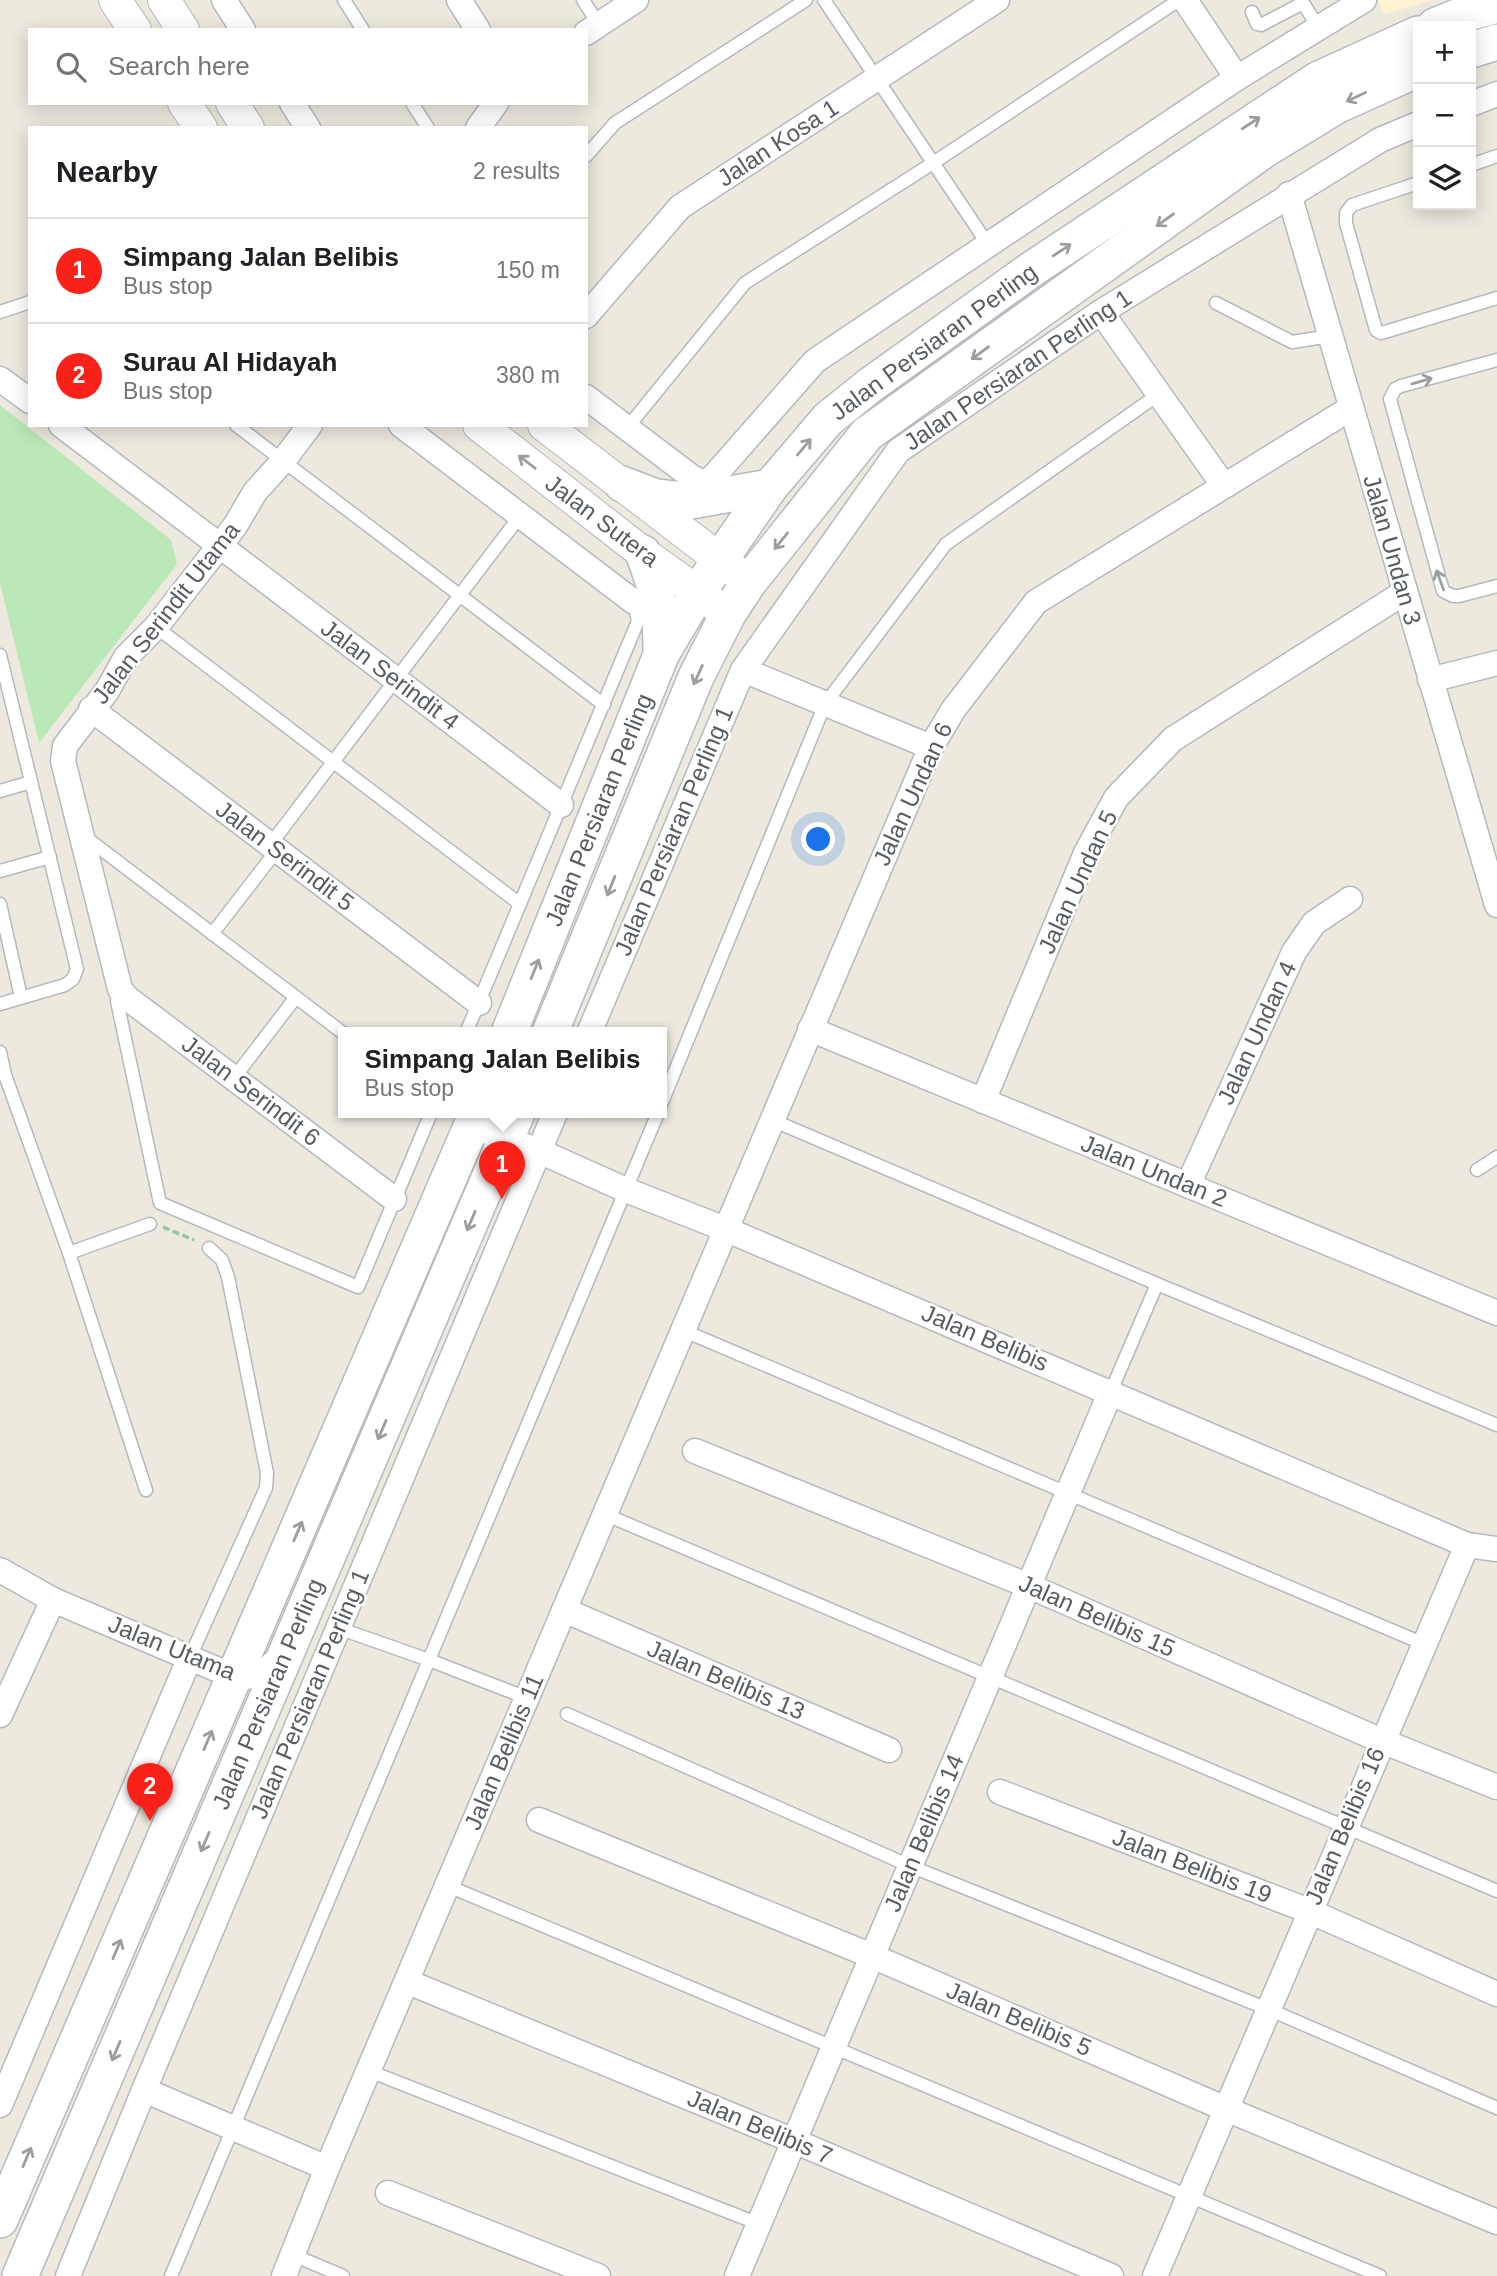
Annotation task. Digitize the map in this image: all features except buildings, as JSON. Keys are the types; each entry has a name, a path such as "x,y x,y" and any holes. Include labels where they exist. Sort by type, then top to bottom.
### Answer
{"main road":[{"name":"Jalan Persiaran Perling","path":"511,1027 662,654 698,592 770,487 828,419 869,386 1032,269 1317,80 1413,36"},
{"path":"1476,48 1497,42"},
{"name":"Jalan Persiaran Perling","path":"552,1027 696,677 728,614 749,582 867,434 1264,150 1336,106 1413,71"},
{"path":"622,484 656,497 691,500 770,487"},
{"path":"643,553 662,612 662,654"},
{"name":"Jalan Persiaran Perling","path":"0,2220 474,1120"},
{"name":"Jalan Persiaran Perling","path":"20,2276 286,1651 521,1135"}],"street":[{"path":"114,0 134,28"},
{"path":"164,0 182,28"},
{"path":"224,0 242,28"},
{"path":"459,0 477,28"},
{"path":"593,29 636,0"},
{"name":"Jalan Kosa 1","path":"588,314 680,207 997,0"},
{"path":"1185,0 1237,78"},
{"path":"588,399 693,478 705,483 815,361 1237,78 1364,0"},
{"path":"1476,102 1497,94"},
{"path":"185,105 200,126"},
{"path":"233,105 247,126"},
{"path":"293,105 307,126"},
{"path":"479,126 495,105"},
{"name":"Jalan Persiaran Perling 1","path":"592,1027 743,670 898,451 1101,312 1289,194 1380,140 1413,126"},
{"name":"Jalan Undan 3","path":"1289,194 1497,905"},
{"path":"1101,312 1224,486"},
{"path":"0,379 28,400"},
{"name":"Jalan Undan 6","path":"725,1228 931,747 953,710 1036,602 1351,408"},
{"name":"Jalan Serindit 4","path":"64,427 561,804"},
{"name":"Jalan Serindit Utama","path":"118,983 63,761 65,746 107,691 126,657 156,627 235,526 255,492 308,427"},
{"path":"404,427 634,602"},
{"name":"Jalan Sutera","path":"482,427 643,553 728,614"},
{"name":"Jalan Sutera","path":"547,427 749,582"},
{"name":"Jalan Undan 5","path":"983,1101 1086,853 1116,798 1173,739 1405,592"},
{"path":"1430,680 1497,663"},
{"path":"743,670 931,747"},
{"name":"Jalan Serindit 5","path":"91,709 479,1003"},
{"name":"Jalan Undan 4","path":"1188,1185 1294,952 1314,923 1350,899"},
{"name":"Jalan Serindit 6","path":"118,983 126,997 394,1199"},
{"name":"Jalan Undan 2","path":"810,1029 1497,1313"},
{"name":"Jalan Persiaran Perling 1","path":"68,2276 338,1628 521,1135 547,1118"},
{"name":"Jalan Belibis","path":"474,1120 521,1135 626,1190 725,1228 1467,1545 1497,1549"},
{"name":"Jalan Belibis 11","path":"288,2265 725,1228"},
{"name":"Jalan Belibis 14","path":"737,2276 1111,1391"},
{"name":"Jalan Belibis 15","path":"695,1451 1029,1586 1382,1741 1497,1787"},
{"name":"Jalan Belibis 16","path":"1155,2276 1467,1545"},
{"name":"Jalan Utama","path":"0,1570 53,1600 235,1677 252,1678 266,1672 286,1651"},
{"path":"0,1716 53,1600"},
{"name":"Jalan Belibis 13","path":"564,1610 889,1750"},
{"path":"0,2105 190,1657"},
{"name":"Jalan Belibis 19","path":"1000,1792 1309,1911 1497,1994"},
{"name":"Jalan Belibis 5","path":"539,1820 872,1956 1226,2109 1497,2222"},
{"name":"Jalan Belibis 7","path":"408,1982 794,2141 1111,2276"},
{"path":"144,2090 232,2130 327,2168"},
{"path":"388,2193 598,2276"}],"lane":[{"path":"344,0 362,28"},
{"path":"583,0 593,29"},
{"path":"588,154 615,123 807,0"},
{"path":"824,0 989,246"},
{"path":"627,428 745,283 933,163 1179,0"},
{"path":"1252,12 1257,24 1261,25 1305,2 1318,27"},
{"path":"413,105 427,126"},
{"path":"1476,163 1497,156"},
{"path":"1413,185 1352,205 1346,213 1346,223 1376,330 1388,331 1497,298"},
{"path":"0,312 28,303"},
{"path":"1216,303 1292,342 1330,336"},
{"path":"1497,360 1401,386 1395,389 1390,399 1443,591 1459,596 1497,586"},
{"path":"667,1090 825,704 946,544 1159,394"},
{"path":"239,427 604,705"},
{"path":"212,934 333,762 520,516"},
{"path":"469,1027 638,621 634,602"},
{"path":"156,627 520,904"},
{"path":"0,655 77,969 73,979 65,985 0,1004"},
{"path":"0,713 13,709"},
{"path":"0,791 31,782"},
{"path":"83,835 338,1029"},
{"path":"0,871 50,858"},
{"path":"0,904 22,998"},
{"path":"118,983 117,1002 160,1203 358,1287 429,1118"},
{"path":"234,1078 296,997"},
{"path":"0,1052 3,1076 69,1253 146,1490"},
{"path":"171,2276 656,1118"},
{"path":"772,1120 1497,1425"},
{"path":"1476,1170 1497,1157"},
{"path":"69,1253 150,1224"},
{"path":"190,1657 266,1488 267,1474 228,1277 222,1260 209,1248"},
{"path":"1111,1391 1157,1284"},
{"path":"682,1330 1424,1644"},
{"path":"604,1514 1497,1891"},
{"path":"338,1628 527,1698"},
{"path":"567,1714 910,1866 1268,2009 1497,2108"},
{"path":"448,1886 1380,2276"},
{"path":"369,2071 759,2224"},
{"path":"288,2265 343,2276"}],"path":[{"path":"150,1224 170,1228 209,1248"}],"shaded area":[{"path":"1378,0 1432,0 1384,14"}],"green space":[{"path":"0,405 171,540 177,564 39,743 0,583"}],"place":[{"name":"Simpang Jalan Belibis","path":"502,1199"},
{"name":"Surau Al Hidayah","path":"150,1821"}]}
